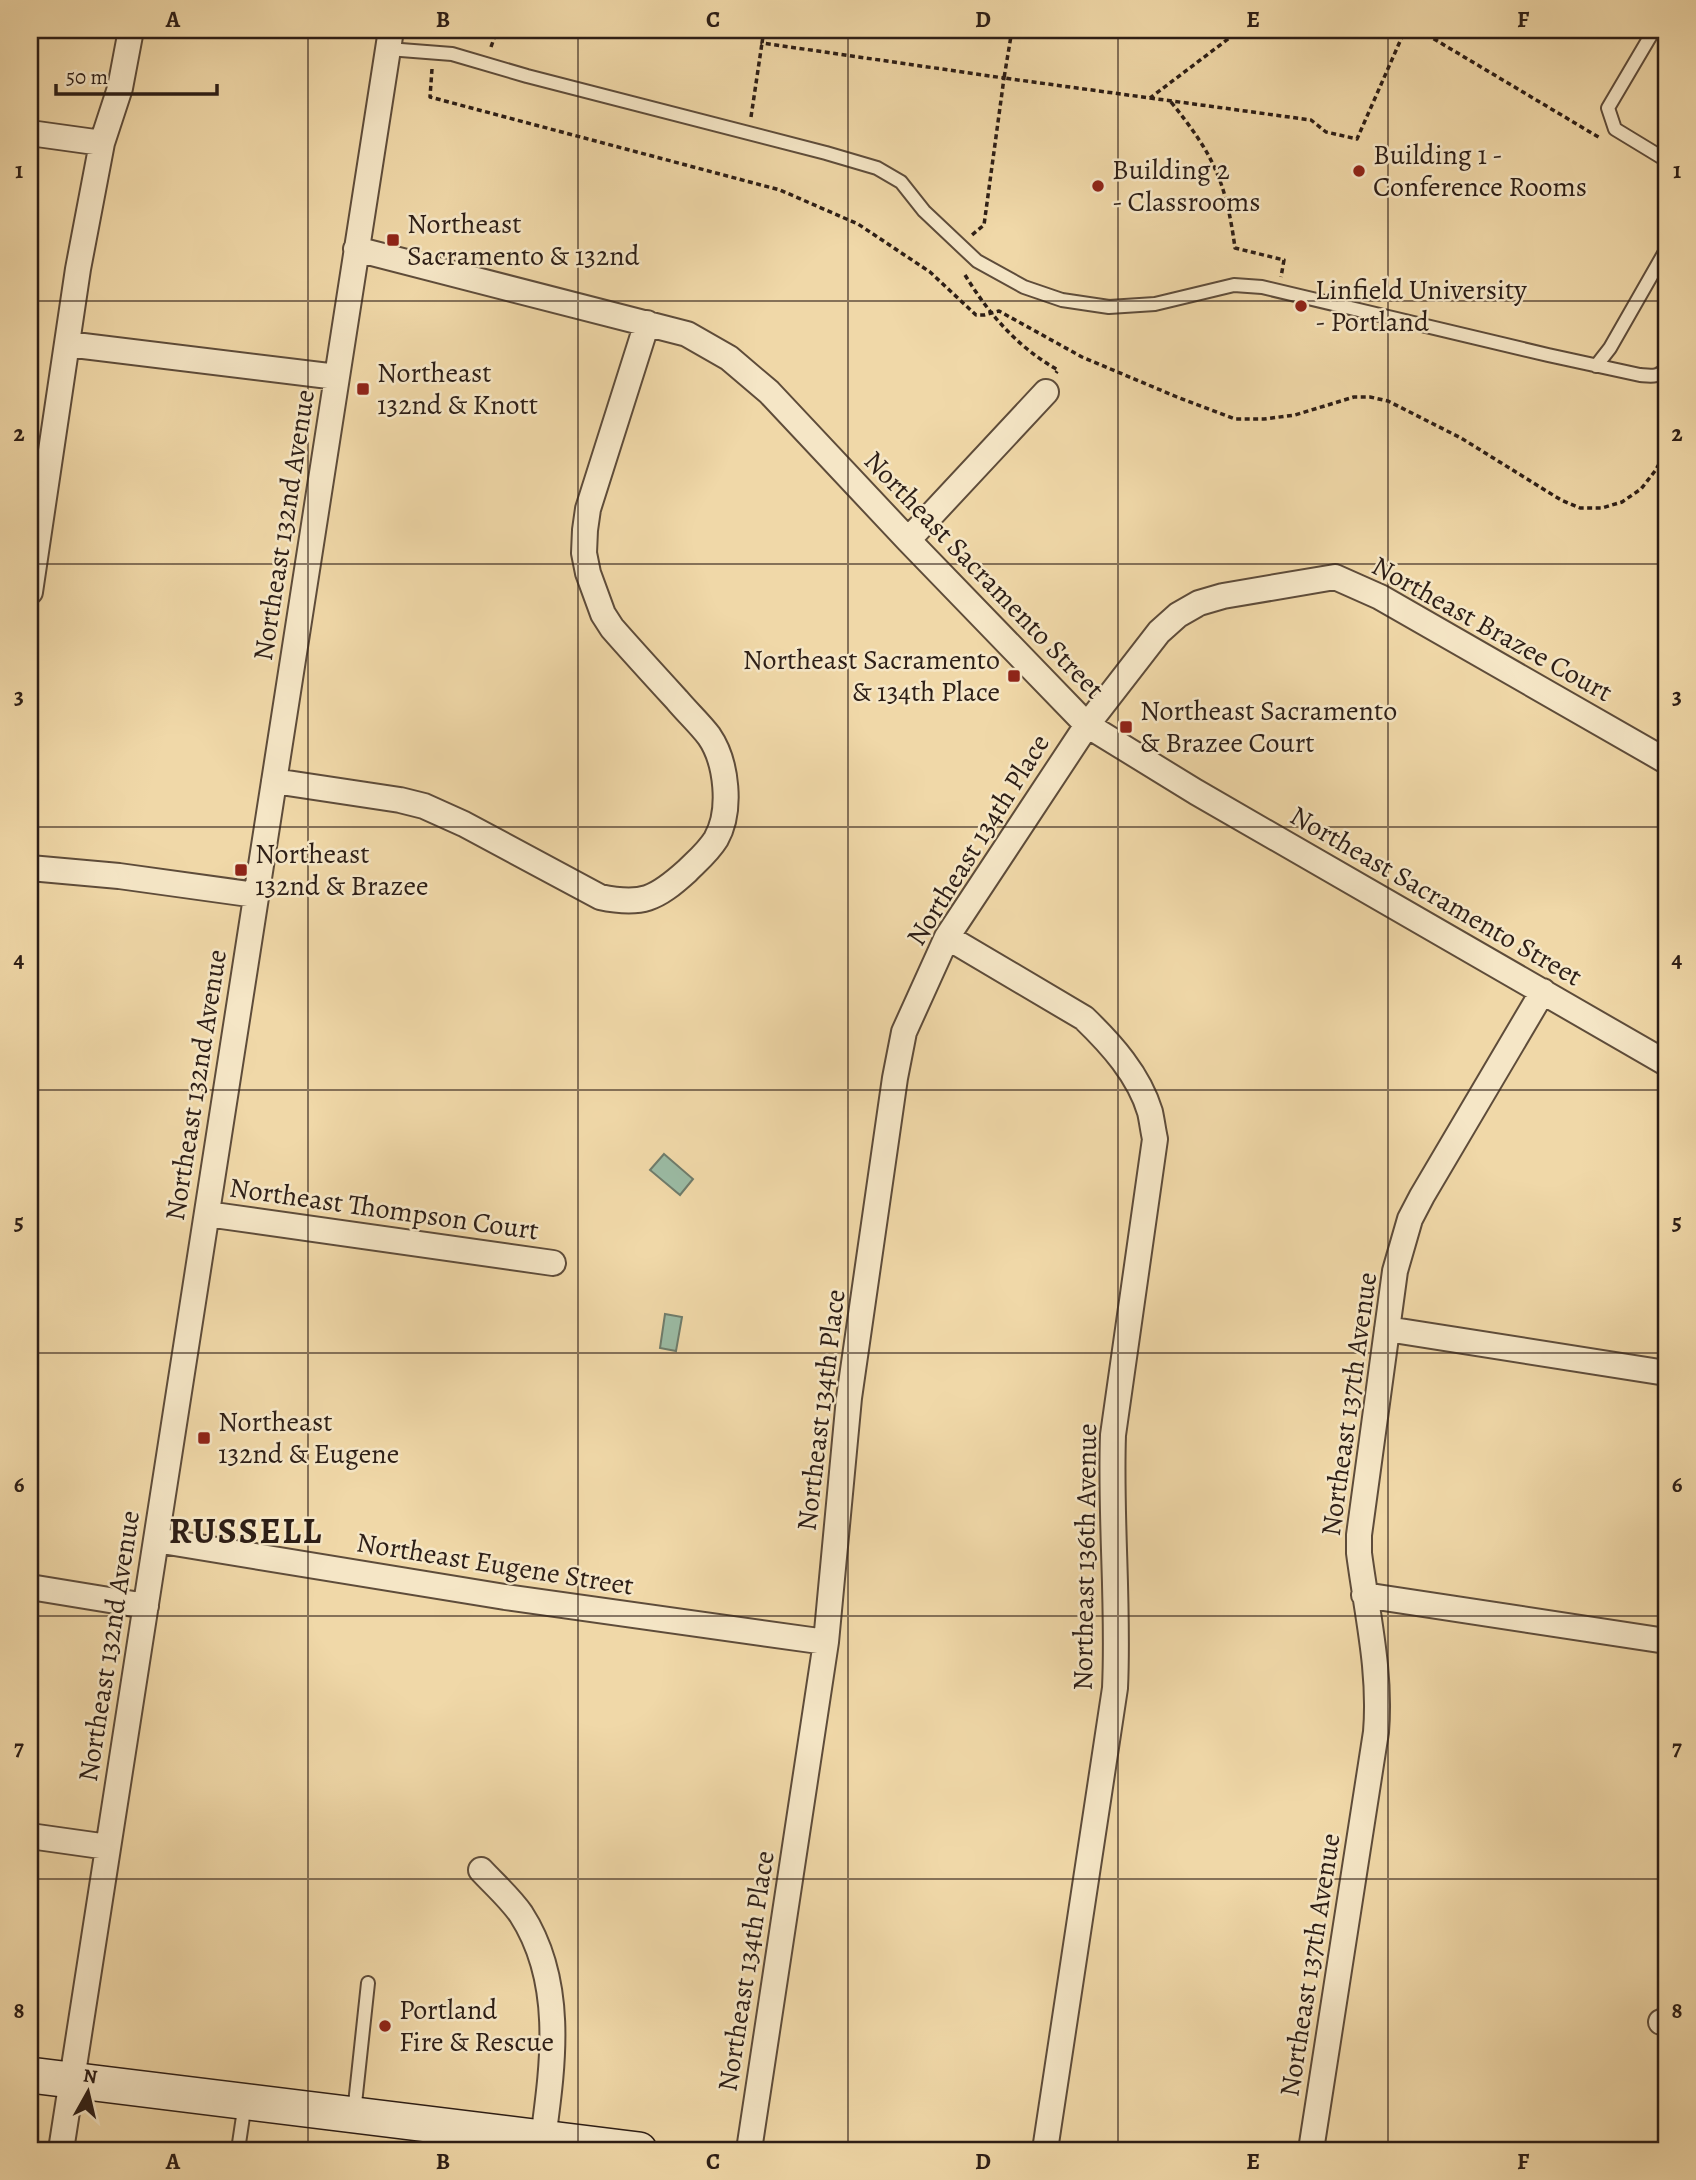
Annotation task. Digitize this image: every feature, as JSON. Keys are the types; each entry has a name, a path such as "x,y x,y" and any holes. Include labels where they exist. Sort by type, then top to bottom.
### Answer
{"street":[{"path":"30,592 78,270 102,143 120,88 131,30"},
{"name":"Northeast 132nd Avenue","path":"61,2150 389,39"},
{"path":"30,133 102,143"},
{"name":"Northeast Sacramento Street","path":"356,249 687,334 729,358 769,392 1087,725 1186,786 1666,1063"},
{"path":"274,781 424,806 464,824 600,897 625,902 644,900 670,886 706,853 722,824 726,806 721,761 709,737 607,621 588,573 584,553 588,509 647,323"},
{"path":"67,344 337,377"},
{"path":"908,540 1046,392"},
{"name":"Northeast Brazee Court","path":"1087,725 1159,632 1178,615 1199,603 1223,596 1335,577 1380,597 1666,761"},
{"name":"Northeast 134th Place","path":"749,2150 826,1642 849,1398 904,1032 947,937 1087,725"},
{"path":"30,868 119,876 256,895"},
{"name":"Northeast 136th Avenue","path":"947,937 1084,1018 1102,1035 1139,1087 1150,1112 1155,1139 1113,1435 1117,1635 1115,1688 1045,2150"},
{"name":"Northeast 137th Avenue","path":"1311,2150 1379,1702 1364,1595 1359,1535 1395,1271 1410,1219 1543,991"},
{"name":"Northeast Thompson Court","path":"207,1214 553,1264"},
{"path":"1387,1329 1666,1373"},
{"name":"Northeast Eugene Street","path":"156,1540 505,1597 826,1642"},
{"path":"30,1587 146,1606"},
{"path":"1364,1595 1666,1641"},
{"path":"30,1836 108,1847"},
{"path":"481,1870 520,1913 532,1934 543,1963 552,2009 554,2037 552,2076 543,2139"},
{"path":"30,2075 353,2116 482,2136 543,2139 639,2150"}],"lane":[{"path":"1654,30 1608,108 1615,128 1666,160"},
{"path":"389,39 877,168 901,182 924,211 977,261 1024,287 1062,300 1109,307 1155,304 1234,285 1262,286 1596,366 1653,377 1663,373 1666,367"},
{"path":"1596,366 1610,348 1666,250"},
{"path":"353,2116 368,1983"},
{"path":"238,2150 245,2103"}],"path":[{"path":"747,133 764,30"},
{"path":"1012,30 984,225 971,236 962,269 982,302 1013,338 1058,370 1046,392"},
{"path":"1150,98 1240,30"},
{"path":"762,43 1311,120 1326,132 1357,139 1405,30"},
{"path":"1419,30 1607,142"},
{"path":"1170,101 1207,150 1220,176 1228,201 1235,248 1284,260 1278,291"}],"shaded area":[{"path":"664,1154 693,1179 680,1195 650,1170"},
{"path":"665,1314 682,1317 676,1351 660,1348"}],"place":[{"name":"Building 1 - Conference Rooms","path":"1359,171"},
{"name":"Building 2 - Classrooms","path":"1098,186"},
{"name":"Northeast Sacramento & 132nd","path":"393,240"},
{"name":"Linfield University - Portland","path":"1301,306"},
{"name":"Northeast 132nd & Knott","path":"363,389"},
{"name":"Northeast Sacramento & 134th Place","path":"1014,676"},
{"name":"Northeast Sacramento & Brazee Court","path":"1126,727"},
{"name":"Northeast 132nd & Brazee","path":"241,870"},
{"name":"Northeast 132nd & Eugene","path":"204,1438"},
{"name":"Portland Fire & Rescue","path":"385,2026"}],"district":[{"name":"RUSSELL","path":"246,1531"}]}
